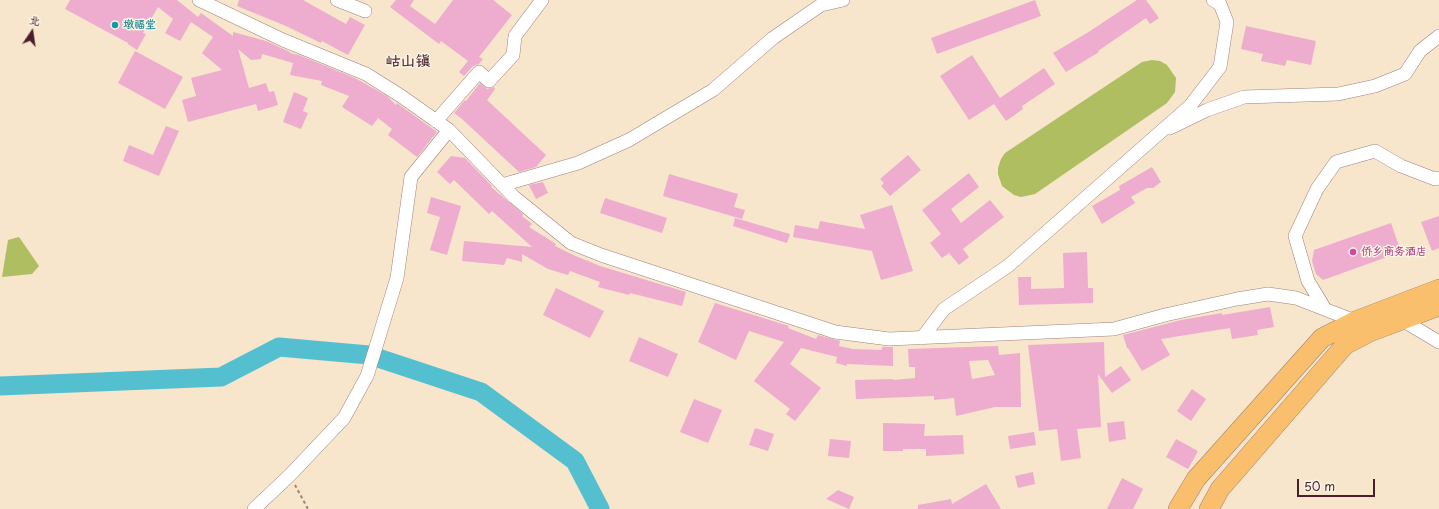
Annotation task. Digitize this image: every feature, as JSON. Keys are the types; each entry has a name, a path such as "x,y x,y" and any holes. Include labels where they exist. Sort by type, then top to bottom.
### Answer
{"highway":[{"path":"1178,509 1196,479 1322,338 1355,321 1439,289"},
{"path":"1209,509 1220,489 1344,345 1370,332 1439,306"}],"street":[{"path":"199,0 283,40 366,74 401,96 449,130 514,197 571,243 601,255 834,332 888,339 1114,329 1179,312 1237,299 1268,294 1296,298 1355,321"},
{"path":"337,0 365,10"},
{"path":"436,121 479,72 489,81 513,55 515,36 542,0"},
{"path":"502,185 578,163 629,140 713,90 773,38 821,5 843,0"},
{"path":"922,338 944,309 1008,266 1190,106 1220,67 1227,22 1220,4 1213,0"},
{"path":"1153,137 1206,110 1244,97 1338,94 1375,86 1405,74 1420,51 1439,36"},
{"path":"254,509 290,475 344,418 367,376 397,278 411,177 449,130"},
{"path":"1325,309 1308,281 1295,236 1318,189 1336,162 1375,151 1401,166 1435,179 1439,178"},
{"path":"1402,320 1439,342"}],"path":[{"path":"290,475 308,509"}],"green space":[{"path":"1152,60 1160,61 1167,65 1176,78 1175,92 1167,103 1035,194 1021,197 1014,195 1002,186 998,174 998,168 1005,153 1142,62"},
{"path":"19,237 39,266 32,274 2,277 8,240"}],"building":[{"path":"70,0 177,0 198,17 201,13 233,36 233,32 266,41 290,53 299,55 355,78 387,96 396,105 397,103 437,132 417,157 388,135 392,129 378,118 372,126 342,107 349,96 321,85 322,81 290,75 293,63 262,54 261,59 251,60 238,49 249,88 266,83 269,92 274,91 278,105 258,111 256,104 188,122 182,100 196,96 191,78 222,70 202,53 213,37 191,22 180,41 165,33 173,19 158,7 143,33 146,34 137,50 128,43 65,9"},
{"path":"239,0 303,0 346,24 350,17 365,25 348,55 322,41 321,43 286,26 237,6"},
{"path":"396,0 414,0 410,6 435,24 453,0 493,0 512,15 479,57 483,59 479,64 473,66 464,76 459,72 468,61 441,41 439,44 390,7"},
{"path":"1035,0 1041,16 937,54 931,38"},
{"path":"1137,0 1146,0 1159,18 1150,24 1146,18 1098,51 1099,52 1066,72 1053,53 1087,33"},
{"path":"1246,26 1316,41 1311,65 1287,60 1285,66 1261,61 1263,54 1241,49"},
{"path":"135,51 183,77 165,109 118,83"},
{"path":"972,55 1000,98 1044,68 1055,84 1022,106 1023,109 1006,121 994,104 969,120 940,76"},
{"path":"480,83 487,89 494,87 495,89 487,100 546,155 536,167 519,172 454,113 465,100 466,101"},
{"path":"294,92 308,98 303,111 308,113 301,129 283,122"},
{"path":"166,126 179,131 159,176 123,161 129,145 153,155"},
{"path":"908,155 921,170 890,196 881,186 884,183 880,179"},
{"path":"451,156 465,158 492,186 491,187 523,214 522,216 532,224 529,227 556,244 555,246 600,266 686,292 682,306 630,293 629,295 598,287 600,282 570,271 568,275 548,269 522,254 522,262 507,258 504,265 462,261 464,241 532,247 492,211 489,214 454,180 450,184 437,172"},
{"path":"1152,167 1161,182 1153,188 1147,188 1131,197 1135,203 1102,224 1092,206 1120,190 1119,186"},
{"path":"969,173 979,187 951,209 961,223 990,200 1004,217 963,249 969,257 959,265 949,253 942,258 930,243 941,234 922,210"},
{"path":"669,174 738,194 734,207 745,210 742,219 663,196"},
{"path":"543,182 548,193 536,199 529,185"},
{"path":"431,197 461,206 447,255 430,250 440,217 427,213"},
{"path":"605,198 667,218 662,233 600,213"},
{"path":"892,205 913,271 881,280 872,251 793,237 795,225 818,229 820,221 865,229 860,215"},
{"path":"1439,216 1439,248 1432,251 1421,222"},
{"path":"735,218 790,234 787,243 733,226"},
{"path":"1391,223 1401,252 1323,280 1316,274 1312,261 1314,250"},
{"path":"1087,252 1088,288 1093,288 1093,303 1019,305 1018,277 1031,277 1031,289 1064,288 1063,253"},
{"path":"556,288 604,311 590,338 543,315"},
{"path":"715,303 789,326 788,328 816,339 818,335 840,341 839,346 853,349 882,350 882,347 893,347 893,366 847,364 847,366 836,363 837,357 801,348 790,364 821,388 795,421 786,414 790,409 754,381 784,342 749,331 736,360 698,342"},
{"path":"1270,307 1274,327 1257,330 1258,335 1232,339 1230,328 1161,339 1170,355 1142,371 1127,348 1123,335 1181,320"},
{"path":"639,337 678,354 668,377 629,361"},
{"path":"1104,342 1105,377 1121,366 1131,380 1112,393 1098,374 1101,427 1077,429 1081,458 1061,461 1057,429 1039,431 1028,345"},
{"path":"998,346 999,355 1020,353 1021,407 995,407 956,416 954,398 934,400 934,396 856,399 855,380 893,380 915,378 915,367 909,367 908,349","holes":["988,360 995,375 972,379 969,361"]},
{"path":"1192,389 1206,399 1191,421 1177,411"},
{"path":"694,399 722,410 708,443 680,432"},
{"path":"1124,421 1126,439 1109,442 1107,423"},
{"path":"883,423 925,424 924,436 963,435 964,454 926,456 926,449 883,451"},
{"path":"755,428 774,434 768,451 749,445"},
{"path":"1034,432 1036,445 1010,449 1008,436"},
{"path":"830,439 851,441 849,458 828,456"},
{"path":"1176,439 1198,451 1188,469 1166,457"},
{"path":"1033,472 1035,484 1018,488 1015,476"},
{"path":"1122,478 1143,489 1133,509 1107,509"},
{"path":"986,484 1001,509 918,509 918,505 951,499 952,504"},
{"path":"838,490 854,497 849,509 826,499"}],"waterway":[{"path":"0,386 221,377 279,347 369,355 481,392 575,461 600,509"}],"place":[{"name":"墩福堂","path":"115,25"},
{"name":"侨乡商务酒店","path":"1353,252"}],"district":[{"name":"岵山镇","path":"408,62"}]}
